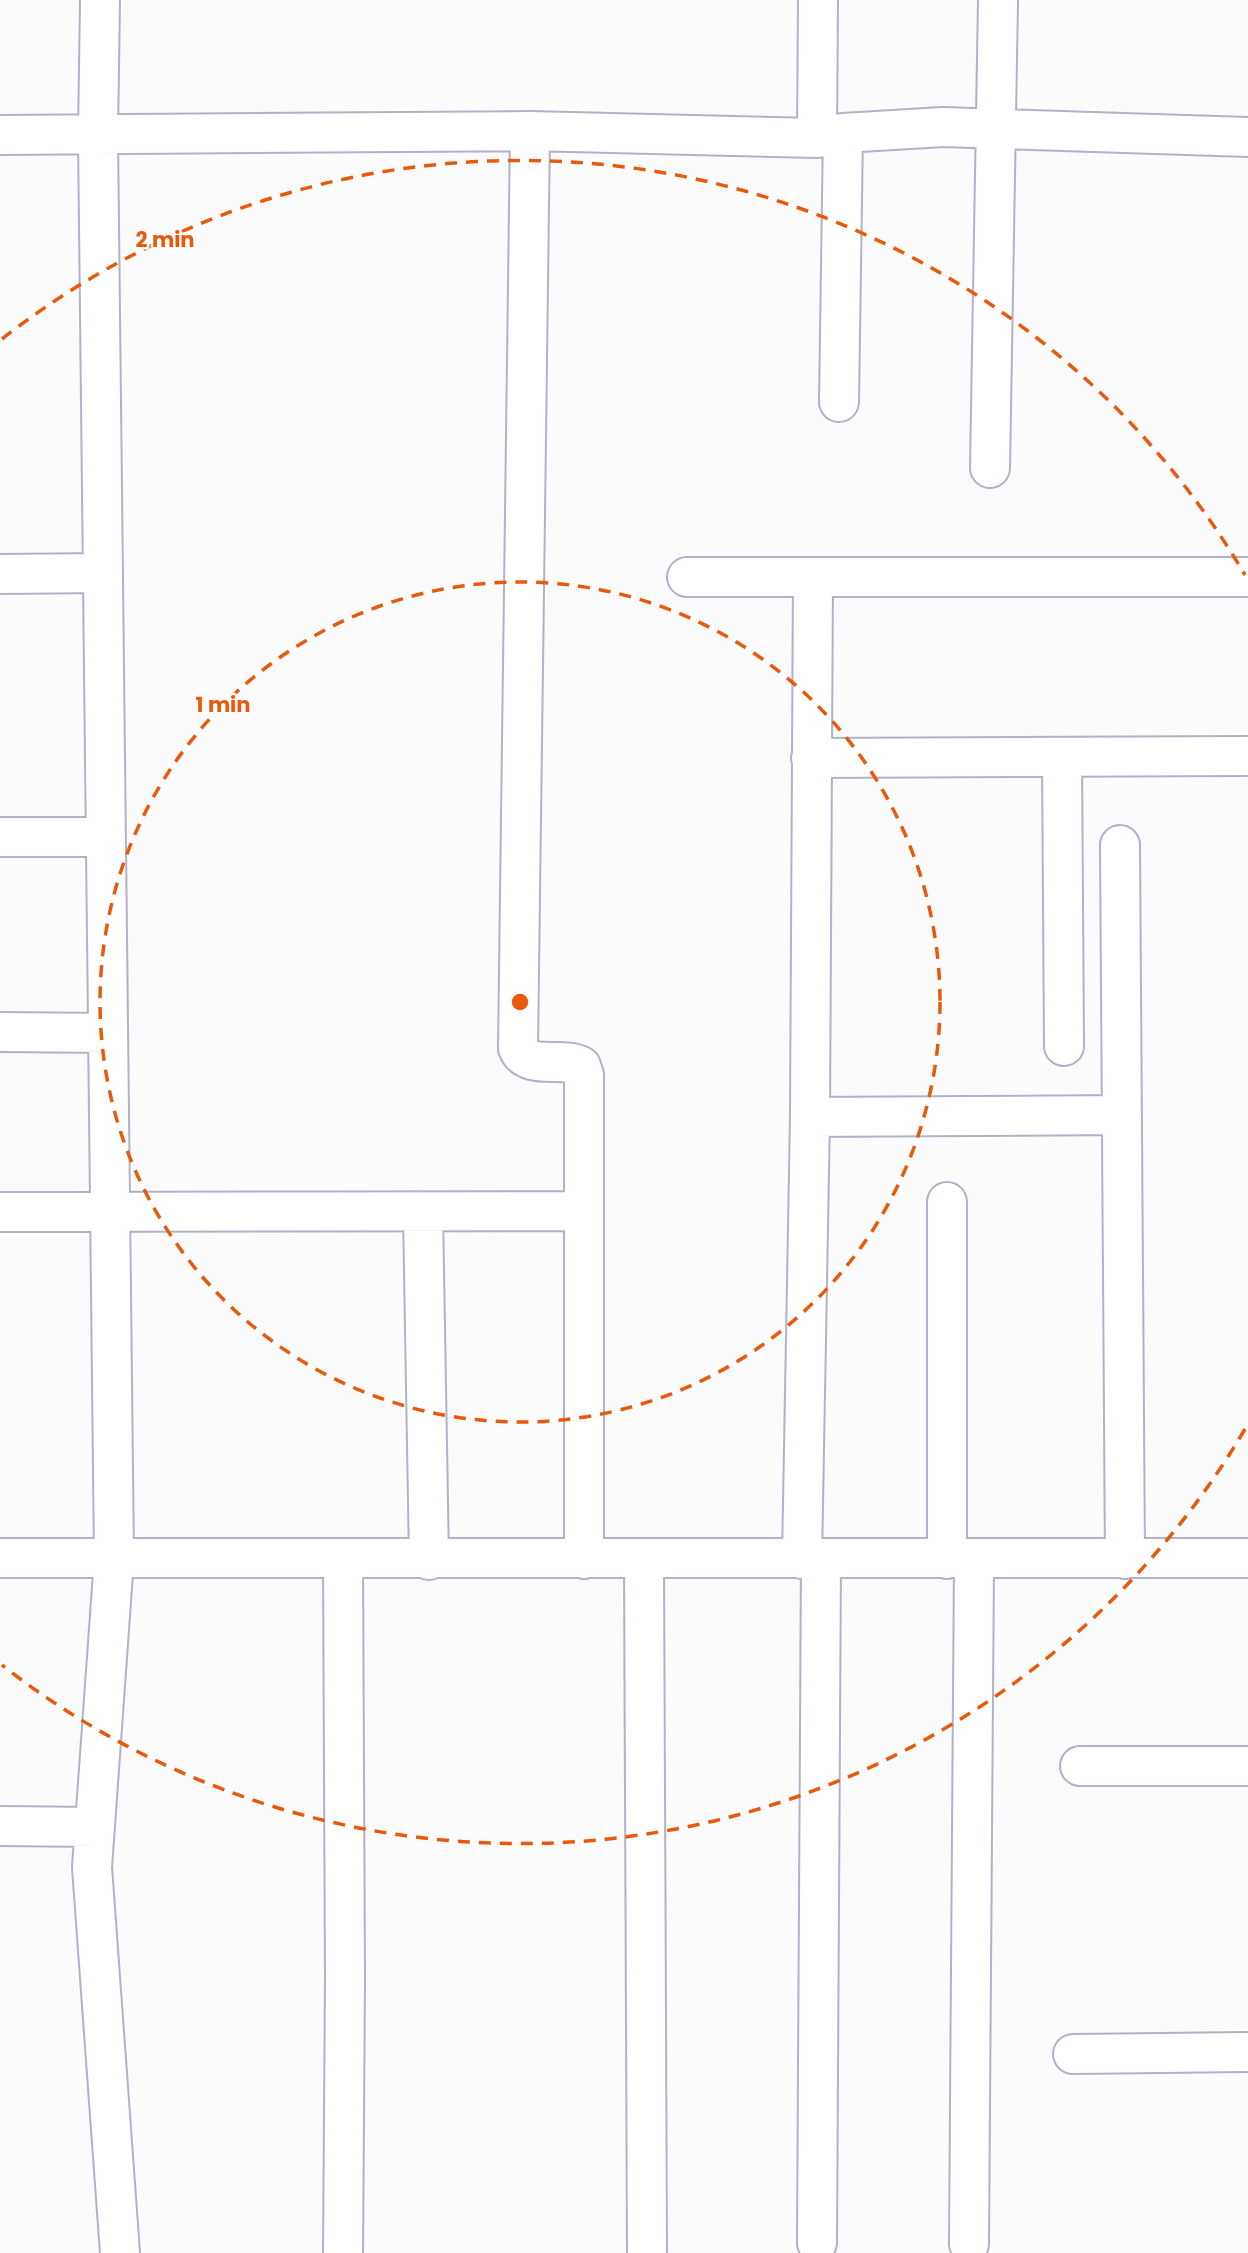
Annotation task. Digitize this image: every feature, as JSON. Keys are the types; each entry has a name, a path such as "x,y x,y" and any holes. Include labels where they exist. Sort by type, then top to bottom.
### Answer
{"street":[{"path":"100,0 97,135 114,1559 92,1867 120,2253"},
{"path":"818,0 830,135 839,402"},
{"path":"990,468 998,0"},
{"path":"0,135 530,131 830,135 943,127 1248,136"},
{"path":"530,131 518,1048 521,1056 528,1060 573,1062 581,1066 584,1074 584,1559"},
{"path":"0,574 102,573"},
{"path":"687,577 1248,577"},
{"path":"813,578 811,1559 817,2244"},
{"path":"811,758 1248,756"},
{"path":"1062,757 1064,1046"},
{"path":"0,837 104,837"},
{"path":"1120,845 1125,1559"},
{"path":"0,1032 107,1033"},
{"path":"810,1117 1122,1115"},
{"path":"947,1202 960,1559 970,2244"},
{"path":"0,1212 584,1211"},
{"path":"423,1212 429,1560"},
{"path":"0,1558 1248,1558"},
{"path":"343,1559 343,2253"},
{"path":"644,1559 647,2253"},
{"path":"1080,1766 1248,1766"},
{"path":"0,1826 95,1826"},
{"path":"1073,2054 1248,2052"}]}
